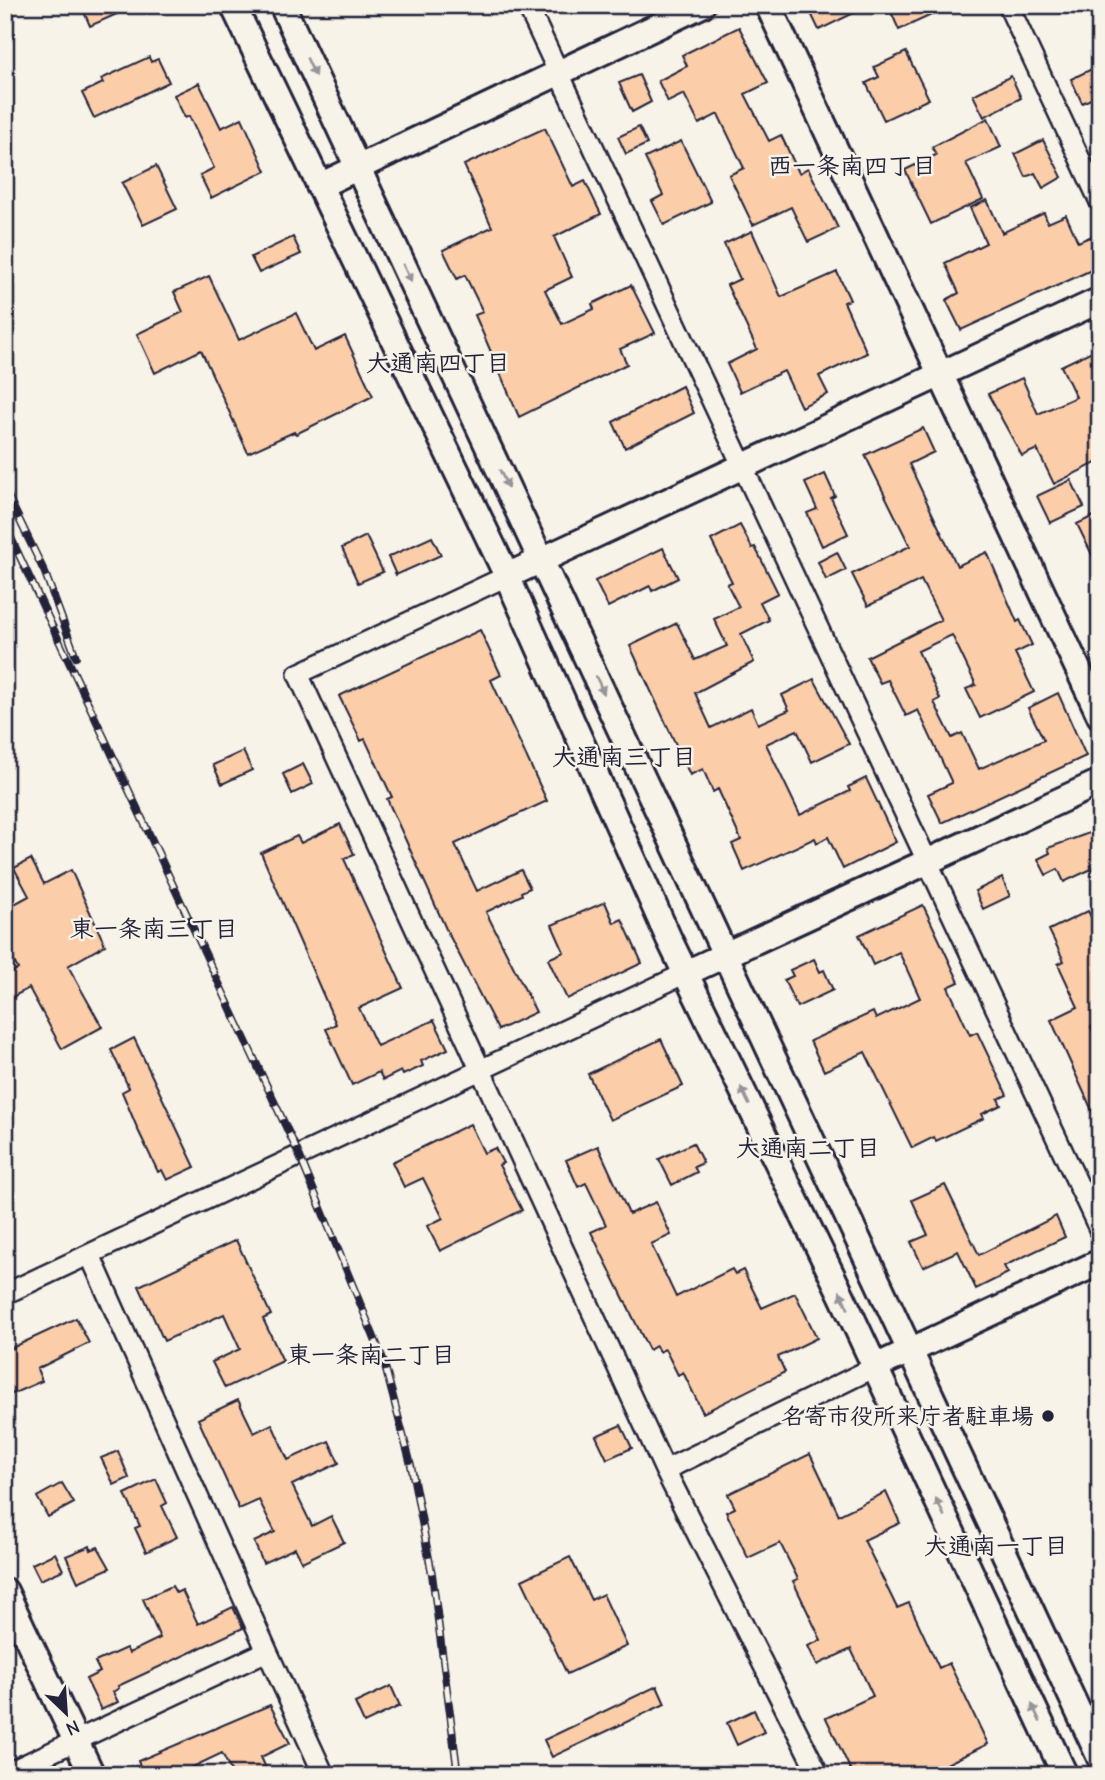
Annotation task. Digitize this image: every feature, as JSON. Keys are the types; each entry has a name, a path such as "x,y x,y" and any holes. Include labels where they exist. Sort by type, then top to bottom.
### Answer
{"street":[{"path":"233,5 507,576 685,974 875,1367 1065,1775"},
{"path":"282,5 542,559 908,1352 1100,1758"},
{"path":"527,5 1100,1231"},
{"path":"319,186 702,5"},
{"path":"768,5 1100,716"},
{"path":"1008,5 1100,202"},
{"path":"819,1775 666,1470 298,674 939,372 1100,300"},
{"path":"5,1294 725,955 929,864 1100,782"},
{"path":"90,1255 324,1775"},
{"path":"666,1470 875,1367 1100,1262"},
{"path":"5,1591 92,1775"},
{"path":"5,1774 267,1651"}],"building":[{"path":"81,5 137,5 90,26"},
{"path":"807,5 870,5 819,30"},
{"path":"888,5 953,5 899,30"},
{"path":"739,27 768,83 745,94 769,141 781,135 799,173 808,168 838,228 808,242 791,207 753,225 729,175 744,168 718,114 699,124 684,94 668,102 658,81 687,66 682,55"},
{"path":"906,52 929,99 884,120 866,83 879,77 874,67"},
{"path":"149,57 151,62 158,59 169,82 94,118 82,93 103,83 101,79"},
{"path":"1100,65 1100,95 1082,103 1071,79"},
{"path":"639,75 651,102 632,112 619,83"},
{"path":"1011,76 1021,98 984,117 973,95"},
{"path":"199,83 221,128 242,118 266,171 211,198 200,175 214,168 189,116 185,118 174,95"},
{"path":"988,118 1001,147 966,163 983,199 931,224 905,170 936,155 932,147"},
{"path":"639,127 647,144 626,154 618,137"},
{"path":"545,128 573,187 585,181 601,214 554,237 572,277 545,290 562,324 594,309 592,304 631,285 655,333 620,349 627,364 519,417 475,315 483,312 465,275 457,279 443,250 492,227 464,165"},
{"path":"1043,140 1062,177 1043,188 1035,173 1026,177 1015,154"},
{"path":"681,141 711,202 664,225 652,201 663,195 645,158"},
{"path":"156,166 177,209 143,225 122,183"},
{"path":"987,200 1002,233 1044,213 1048,223 1066,215 1078,242 1092,236 1100,252 1100,266 961,330 946,300 959,293 945,263 986,243 970,208"},
{"path":"752,231 781,297 837,272 850,300 844,302 867,353 819,376 828,394 801,407 784,371 740,392 727,364 757,349 727,285 740,279 724,244"},
{"path":"293,237 301,254 259,273 251,257"},
{"path":"209,276 239,340 296,313 314,351 345,336 373,396 296,434 294,432 248,453 201,350 155,373 137,334 183,312 174,292"},
{"path":"1094,350 1100,362 1100,461 1054,484 1037,449 1022,456 988,394 1022,378 1038,414 1076,397 1061,366"},
{"path":"682,386 694,413 625,448 613,422"},
{"path":"923,428 934,452 909,464 957,566 987,552 1017,622 1020,620 1032,645 1015,653 1034,692 980,718 966,689 976,685 952,635 918,651 940,699 934,702 952,738 962,733 979,769 1044,740 1028,708 1058,693 1086,756 942,823 928,794 952,783 918,710 906,716 888,680 880,683 867,657 941,620 921,580 868,606 852,574 910,546 865,455"},
{"path":"825,474 835,496 831,498 848,534 822,546 807,513 817,509 805,483"},
{"path":"1071,480 1084,507 1050,523 1037,496"},
{"path":"1100,513 1100,571 1077,524"},
{"path":"740,525 752,548 755,547 778,593 760,602 769,620 741,634 754,662 695,693 711,728 751,708 758,724 789,710 782,695 814,679 849,744 812,762 797,730 766,744 800,815 850,791 848,787 866,778 896,842 843,869 828,837 817,843 815,838 744,871 732,844 741,840 718,789 713,792 703,769 690,775 630,646 677,623 695,660 727,646 714,619 739,607 727,584 732,582 711,540"},
{"path":"366,536 383,572 358,583 342,548"},
{"path":"432,537 441,555 396,575 388,557"},
{"path":"663,548 678,578 652,591 650,586 608,607 595,581"},
{"path":"837,552 846,570 826,580 818,562"},
{"path":"480,630 501,675 491,680 547,801 455,844 477,891 521,870 530,888 521,892 522,895 486,912 536,1012 498,1030 446,929 387,799 392,797 365,739 361,741 339,696"},
{"path":"243,751 252,770 222,784 213,765"},
{"path":"303,764 313,784 292,794 283,774"},
{"path":"340,824 354,854 344,859 403,988 359,1008 377,1046 434,1020 448,1049 421,1061 423,1066 403,1075 401,1071 383,1080 379,1072 352,1085 326,1029 336,1024 261,853 297,836 301,843"},
{"path":"1100,829 1100,865 1064,882 1058,869 1046,875 1038,859 1050,853 1048,848"},
{"path":"31,859 44,884 71,870 105,945 68,966 102,1027 62,1049 29,988 5,1001 5,976 18,969 5,945 5,909 29,896 14,868"},
{"path":"1002,878 1010,896 983,909 975,891"},
{"path":"605,902 614,923 622,919 642,963 567,999 548,959 564,952 552,925"},
{"path":"923,905 959,982 948,987 970,1035 977,1032 1007,1095 998,1099 1001,1105 982,1114 984,1118 936,1141 934,1137 912,1148 865,1052 824,1071 810,1041 873,1012 876,1019 920,998 899,952 873,965 859,935"},
{"path":"1088,911 1100,934 1100,1023 1091,1027 1100,1046 1100,1128 1051,1020 1078,1007 1058,964 1064,961 1049,930"},
{"path":"814,959 820,972 824,970 833,990 797,1007 784,980 793,976 790,970"},
{"path":"134,1038 195,1167 167,1180 162,1170 158,1172 138,1130 122,1092 129,1088 111,1050"},
{"path":"661,1039 683,1086 610,1120 588,1074"},
{"path":"470,1124 484,1153 495,1148 503,1163 499,1165 522,1210 440,1251 427,1226 443,1218 423,1178 404,1187 392,1162"},
{"path":"693,1143 703,1163 694,1167 697,1172 672,1185 659,1159"},
{"path":"598,1146 629,1214 656,1202 671,1235 651,1244 676,1297 732,1269 735,1274 743,1270 762,1308 795,1293 817,1338 778,1357 785,1372 703,1413 683,1372 678,1375 665,1349 659,1352 656,1346 649,1350 591,1232 606,1225 586,1183 578,1187 566,1160"},
{"path":"945,1185 979,1255 1056,1216 1065,1237 1004,1266 1008,1273 976,1289 958,1251 923,1267 911,1242 928,1235 912,1200"},
{"path":"236,1240 271,1315 263,1319 283,1361 225,1388 212,1362 240,1349 224,1314 164,1341 139,1286"},
{"path":"76,1318 89,1343 37,1369 42,1381 5,1397 5,1351"},
{"path":"238,1400 254,1433 272,1424 288,1460 329,1441 339,1463 292,1485 312,1526 331,1516 344,1542 302,1562 295,1548 263,1563 254,1542 275,1532 259,1500 239,1509 198,1419"},
{"path":"621,1425 632,1448 607,1459 596,1436"},
{"path":"118,1451 129,1478 114,1485 101,1458"},
{"path":"810,1454 839,1515 886,1492 900,1523 864,1540 897,1608 909,1603 939,1668 949,1663 988,1744 934,1770 937,1775 853,1775 826,1718 873,1696 851,1649 817,1665 808,1646 821,1640 793,1581 798,1579 780,1543 748,1558 726,1512 735,1508 728,1494"},
{"path":"156,1479 167,1503 162,1506 177,1537 146,1552 135,1528 140,1526 125,1494"},
{"path":"62,1483 74,1503 48,1517 37,1497"},
{"path":"90,1546 91,1550 98,1547 110,1568 78,1582 66,1556"},
{"path":"55,1553 63,1570 40,1580 32,1564"},
{"path":"570,1557 591,1600 603,1594 627,1646 567,1674 522,1580"},
{"path":"172,1586 176,1593 182,1590 198,1624 233,1607 243,1628 118,1686 113,1692 118,1702 101,1710 86,1679 100,1672 95,1662 126,1648 129,1653 160,1638 143,1599"},
{"path":"391,1686 400,1706 364,1723 355,1703"},
{"path":"657,1686 665,1704 552,1757 544,1740"},
{"path":"270,1705 290,1743 261,1757 269,1775 233,1775 222,1753 176,1775 144,1775 138,1761"},
{"path":"754,1710 764,1732 737,1745 727,1723"}],"railway":[{"path":"5,490 45,573 76,657"},
{"path":"5,525 300,1157 383,1359 411,1465 432,1574 458,1775"}],"place":[{"name":"名寄市役所来庁者駐車場","path":"1048,1416"}],"district":[{"name":"西一条南四丁目","path":"852,166"},
{"name":"大通南四丁目","path":"438,363"},
{"name":"大通南三丁目","path":"624,757"},
{"name":"東一条南三丁目","path":"154,929"},
{"name":"大通南二丁目","path":"808,1148"},
{"name":"東一条南二丁目","path":"371,1355"},
{"name":"大通南一丁目","path":"996,1546"}]}
